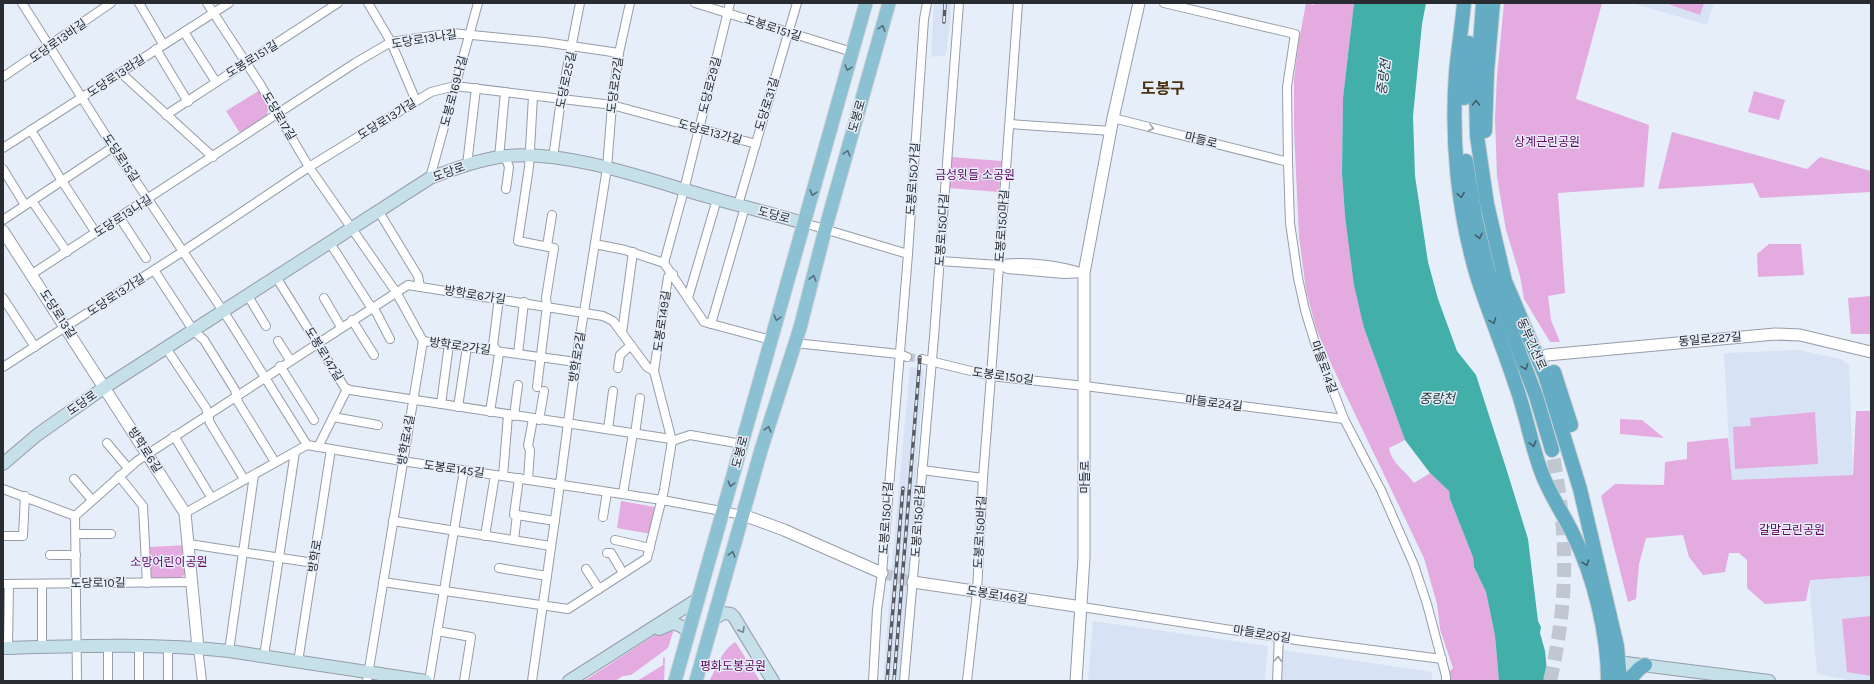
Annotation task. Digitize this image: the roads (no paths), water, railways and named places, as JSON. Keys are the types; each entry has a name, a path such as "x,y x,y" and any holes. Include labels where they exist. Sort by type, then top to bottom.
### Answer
{"highway":[{"path":"1464,3 1456,74 1456,130 1459,186 1468,237 1477,275 1517,388 1541,471 1588,567 1604,641 1608,681"},
{"name":"동부간선로","path":"1472,3 1464,96 1464,135 1467,170 1475,217 1488,271 1536,396 1552,450"},
{"name":"동부간선로","path":"1483,3 1476,97 1477,136 1487,204 1506,281 1514,305 1550,389 1592,533 1617,646 1620,681"},
{"path":"1493,3 1487,72 1485,130 1488,176 1512,278 1530,321 1545,350 1564,398 1589,498 1592,533"},
{"path":"1514,305 1545,350"},
{"path":"1604,585 1621,629 1627,681"},
{"path":"1627,681 1639,669 1645,666"}],"main road":[{"name":"도봉로","path":"675,681 866,3"},
{"name":"도봉로","path":"698,678 743,515 788,361 795,343 825,230 890,3"},
{"name":"도당로","path":"3,464 36,435 105,387 222,311 248,296 430,178 467,165 502,157 528,156 553,158 607,168 804,223"},
{"path":"569,681 698,599"},
{"path":"714,619 723,613 731,614 734,617 773,681"},
{"path":"580,681 590,672 665,626 670,624 679,625 688,633"},
{"path":"5,648 78,646 198,648 264,656 368,676 428,681"},
{"path":"1626,663 1769,681"}],"street":[{"name":"도당로15길","path":"22,3 82,98 222,311"},
{"name":"도당로13바길","path":"3,77 50,47 112,3"},
{"path":"139,3 188,102"},
{"name":"도당로17길","path":"207,3 260,84 309,167 351,229"},
{"name":"도당로13라길","path":"3,148 121,73 212,12 229,3"},
{"name":"도봉로151길","path":"166,115 338,3"},
{"path":"368,3 391,42 416,101"},
{"name":"도봉로169나길","path":"430,178 478,3"},
{"name":"도당로25길","path":"553,158 561,99 573,46 580,3"},
{"name":"도당로27길","path":"607,168 612,105 619,53 630,3"},
{"name":"도봉로151길","path":"695,3 852,52"},
{"name":"도당로29길","path":"684,190 730,3"},
{"name":"도당로31길","path":"741,206 756,144 797,3"},
{"name":"도봉로150가길","path":"903,355 908,254 924,19 927,3"},
{"name":"도봉로150다길","path":"931,362 960,3"},
{"name":"도봉로150마길","path":"992,376 1018,3"},
{"name":"마들로","path":"1076,681 1084,558 1084,273 1113,118 1139,3"},
{"name":"마들로14길","path":"1164,3 1295,34 1287,87 1288,162 1290,223 1303,304 1315,343 1344,419 1381,490 1414,565 1442,659 1446,681"},
{"path":"184,32 216,82"},
{"name":"도당로13나길","path":"32,274 120,218 277,114 391,42 452,33 573,46 619,53"},
{"path":"121,73 213,157"},
{"name":"도당로13가길","path":"4,363 35,347 182,252 309,167 431,92 455,86 612,105 756,144"},
{"path":"467,165 476,88"},
{"path":"505,92 502,157 509,167 506,189"},
{"path":"528,480 530,450 528,446 536,420 547,306 546,298 554,248 518,241 529,166 528,156 533,96"},
{"name":"마들로","path":"1113,118 1288,162"},
{"path":"1010,124 1111,131"},
{"path":"31,130 96,233"},
{"path":"3,220 114,147"},
{"path":"3,168 67,252"},
{"name":"방학로2길","path":"532,681 576,362 607,168"},
{"path":"595,244 633,252 664,263 684,190"},
{"path":"688,298 717,199"},
{"name":"도당로","path":"711,324 741,206"},
{"path":"378,212 418,276 420,287"},
{"path":"547,246 552,216"},
{"path":"120,218 146,258"},
{"path":"804,223 908,254"},
{"path":"351,229 396,292 423,340"},
{"name":"도당로13길","path":"3,231 6,244 32,274 105,387"},
{"path":"330,242 372,307 390,339"},
{"path":"622,333 633,252"},
{"path":"940,262 999,265 1008,269 1064,274 1084,273"},
{"name":"도봉로149길","path":"664,263 673,274 704,322 771,340"},
{"path":"154,270 193,330 204,340 235,390 238,402 275,462"},
{"name":"도봉로149길","path":"654,371 668,277 673,274"},
{"name":"도봉로147길","path":"276,277 347,389 536,420 608,429 672,440 690,435 742,444"},
{"name":"방학로6가길","path":"75,516 128,468 148,454 280,366 408,285 499,298 603,316 613,321 647,367 654,371"},
{"path":"248,296 266,326"},
{"path":"3,298 35,347"},
{"path":"324,298 341,327"},
{"name":"방학로2가길","path":"497,351 493,345 499,298"},
{"path":"518,354 524,302"},
{"path":"185,513 211,497 308,445 222,311"},
{"path":"352,320 374,356"},
{"name":"동일로227길","path":"1545,350 1774,334 1800,335 1871,352"},
{"name":"방학로2가길","path":"423,340 576,362"},
{"name":"방학로4길","path":"368,676 423,340"},
{"path":"278,341 290,360"},
{"path":"795,343 903,355"},
{"path":"441,404 449,344"},
{"path":"618,368 620,355 631,345"},
{"path":"458,407 467,347"},
{"path":"166,348 208,414 210,422 244,479"},
{"path":"490,412 499,354 497,351"},
{"name":"도봉로150나길","path":"872,681 877,604 882,573 903,355"},
{"name":"도봉로150길","path":"922,359 992,376 1085,386"},
{"name":"도봉로150라길","path":"904,681 931,362"},
{"path":"280,366 314,420"},
{"path":"383,582 568,609 647,558 662,500 672,440 654,371"},
{"name":"도봉로150바길","path":"967,681 976,592 982,478 992,376"},
{"path":"511,416 518,386"},
{"name":"마들로24길","path":"1085,386 1344,419"},
{"name":"방학로6길","path":"105,387 185,513 198,648"},
{"path":"318,447 347,389"},
{"path":"608,429 613,391"},
{"path":"623,494 640,398"},
{"name":"도봉로145길","path":"485,536 511,416"},
{"path":"333,418 378,425"},
{"path":"174,436 211,497"},
{"path":"107,443 128,468"},
{"name":"도봉로145길","path":"308,445 402,461 662,500 743,515"},
{"name":"방학로","path":"298,662 331,449"},
{"path":"264,656 295,452"},
{"path":"428,681 464,470"},
{"name":"도봉로150바길","path":"922,470 982,478"},
{"path":"229,651 254,475"},
{"path":"119,476 143,506 147,583"},
{"path":"519,478 514,515 555,521"},
{"path":"74,479 92,500"},
{"path":"3,488 75,516 78,646 77,681"},
{"path":"603,517 607,492"},
{"path":"3,536 23,536 25,496"},
{"path":"514,540 517,515"},
{"path":"743,515 784,530 882,573"},
{"path":"393,521 551,546"},
{"path":"76,534 111,534"},
{"path":"615,540 650,548"},
{"path":"189,544 314,563"},
{"path":"607,553 611,553 623,573"},
{"path":"50,555 76,555"},
{"path":"499,568 547,576"},
{"path":"586,569 599,589"},
{"name":"도당로10길","path":"6,584 192,582"},
{"name":"도봉로146길","path":"913,582 1082,607"},
{"path":"5,648 6,584"},
{"path":"42,584 42,647"},
{"name":"마들로20길","path":"1082,607 1442,659"},
{"path":"437,631 471,637 464,681"},
{"path":"1277,681 1279,636"},
{"path":"108,646 108,681"},
{"path":"139,646 139,681"},
{"path":"168,647 168,681"},
{"path":"198,648 202,681"}],"water":[{"name":"중랑천","path":"1354,3 1426,3 1422,24 1413,116 1415,176 1428,262 1438,299 1457,351 1476,375 1528,539 1538,621 1541,627 1540,633 1545,651 1548,681 1499,681 1495,636 1486,592 1474,567 1473,557 1450,499 1449,491 1430,473 1405,440 1364,328 1354,285 1345,216 1342,173 1343,98"}],"tunnel":[{"path":"907,357 922,359"},
{"path":"1550,681 1561,622 1564,566 1561,510 1552,450"},
{"path":"882,573 913,582"}],"railway":[{"path":"944,22 945,3"},
{"path":"894,681 920,357"},
{"path":"887,681 903,488"}],"district":[{"name":"도봉구","path":"1163,88"}],"park label":[{"name":"상계근린공원","path":"1547,142"},
{"name":"금성윗들 소공원","path":"975,175"},
{"name":"갈말근린공원","path":"1792,530"},
{"name":"소망어린이공원","path":"169,562"},
{"name":"평화도봉공원","path":"733,666"}]}
